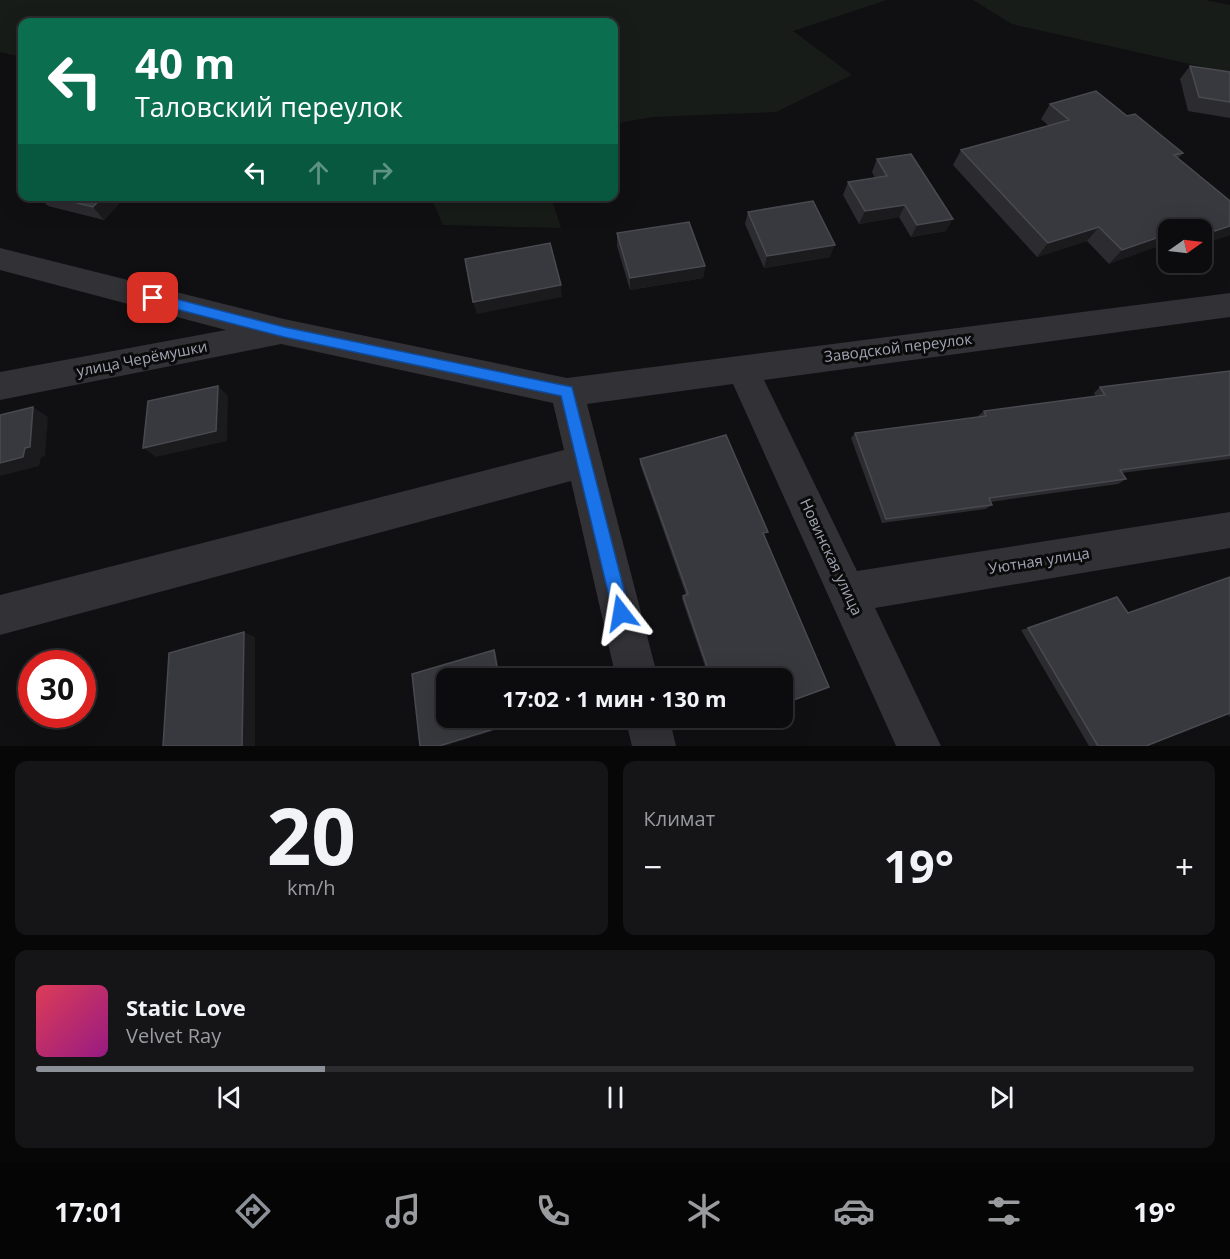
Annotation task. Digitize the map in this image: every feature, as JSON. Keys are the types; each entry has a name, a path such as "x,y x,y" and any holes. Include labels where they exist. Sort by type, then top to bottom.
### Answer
{"street":[{"name":"Заводской переулок","path":"0,259 284,332 567,392 1230,305"},
{"name":"улица Черёмушки","path":"0,386 284,332"},
{"name":"Новинская улица","path":"742,368 919,746"},
{"path":"567,392 635,668"},
{"path":"0,615 584,461"},
{"name":"Уютная улица","path":"847,593 1230,530"},
{"path":"650,728 654,746"}],"shaded area":[{"path":"0,0 887,0 793,31 852,75 776,112 652,117 618,123 618,18 18,18 18,56 0,52"},
{"path":"973,0 1205,0 1230,5 1230,73 1012,24"},
{"path":"433,201 552,201 561,228 443,225"}],"building":[{"path":"1190,66 1230,72 1230,102 1199,97"},
{"path":"1096,91 1127,116 1135,114 1183,153 1174,155 1230,201 1230,226 1215,231 1212,229 1212,219 1158,219 1158,237 1122,250 1099,227 1048,243 961,150 1069,120 1050,104"},
{"path":"911,154 953,219 917,225 905,205 865,211 848,182 887,176 877,159"},
{"path":"69,201 98,201 93,207"},
{"path":"813,201 835,245 767,256 748,212"},
{"path":"689,222 705,266 630,278 617,233"},
{"path":"550,243 561,285 473,302 465,259"},
{"path":"1230,371 1230,455 1120,470 1126,479 989,498 992,505 886,519 855,433 986,416 984,411 1105,395 1100,387"},
{"path":"218,386 216,431 143,448 148,401"},
{"path":"33,407 30,447 25,448 23,457 0,463 0,415"},
{"path":"726,435 768,532 763,533 829,687 793,700 793,668 708,668 683,596 688,594 640,459"},
{"path":"1230,577 1230,713 1146,746 1098,746 1028,628 1117,597 1128,613"},
{"path":"244,632 242,746 163,746 169,653"},
{"path":"494,650 497,668 436,668 436,728 497,728 439,746 420,746 412,674"}],"route":[{"path":"153,298 284,332 567,392 621,613"}]}
